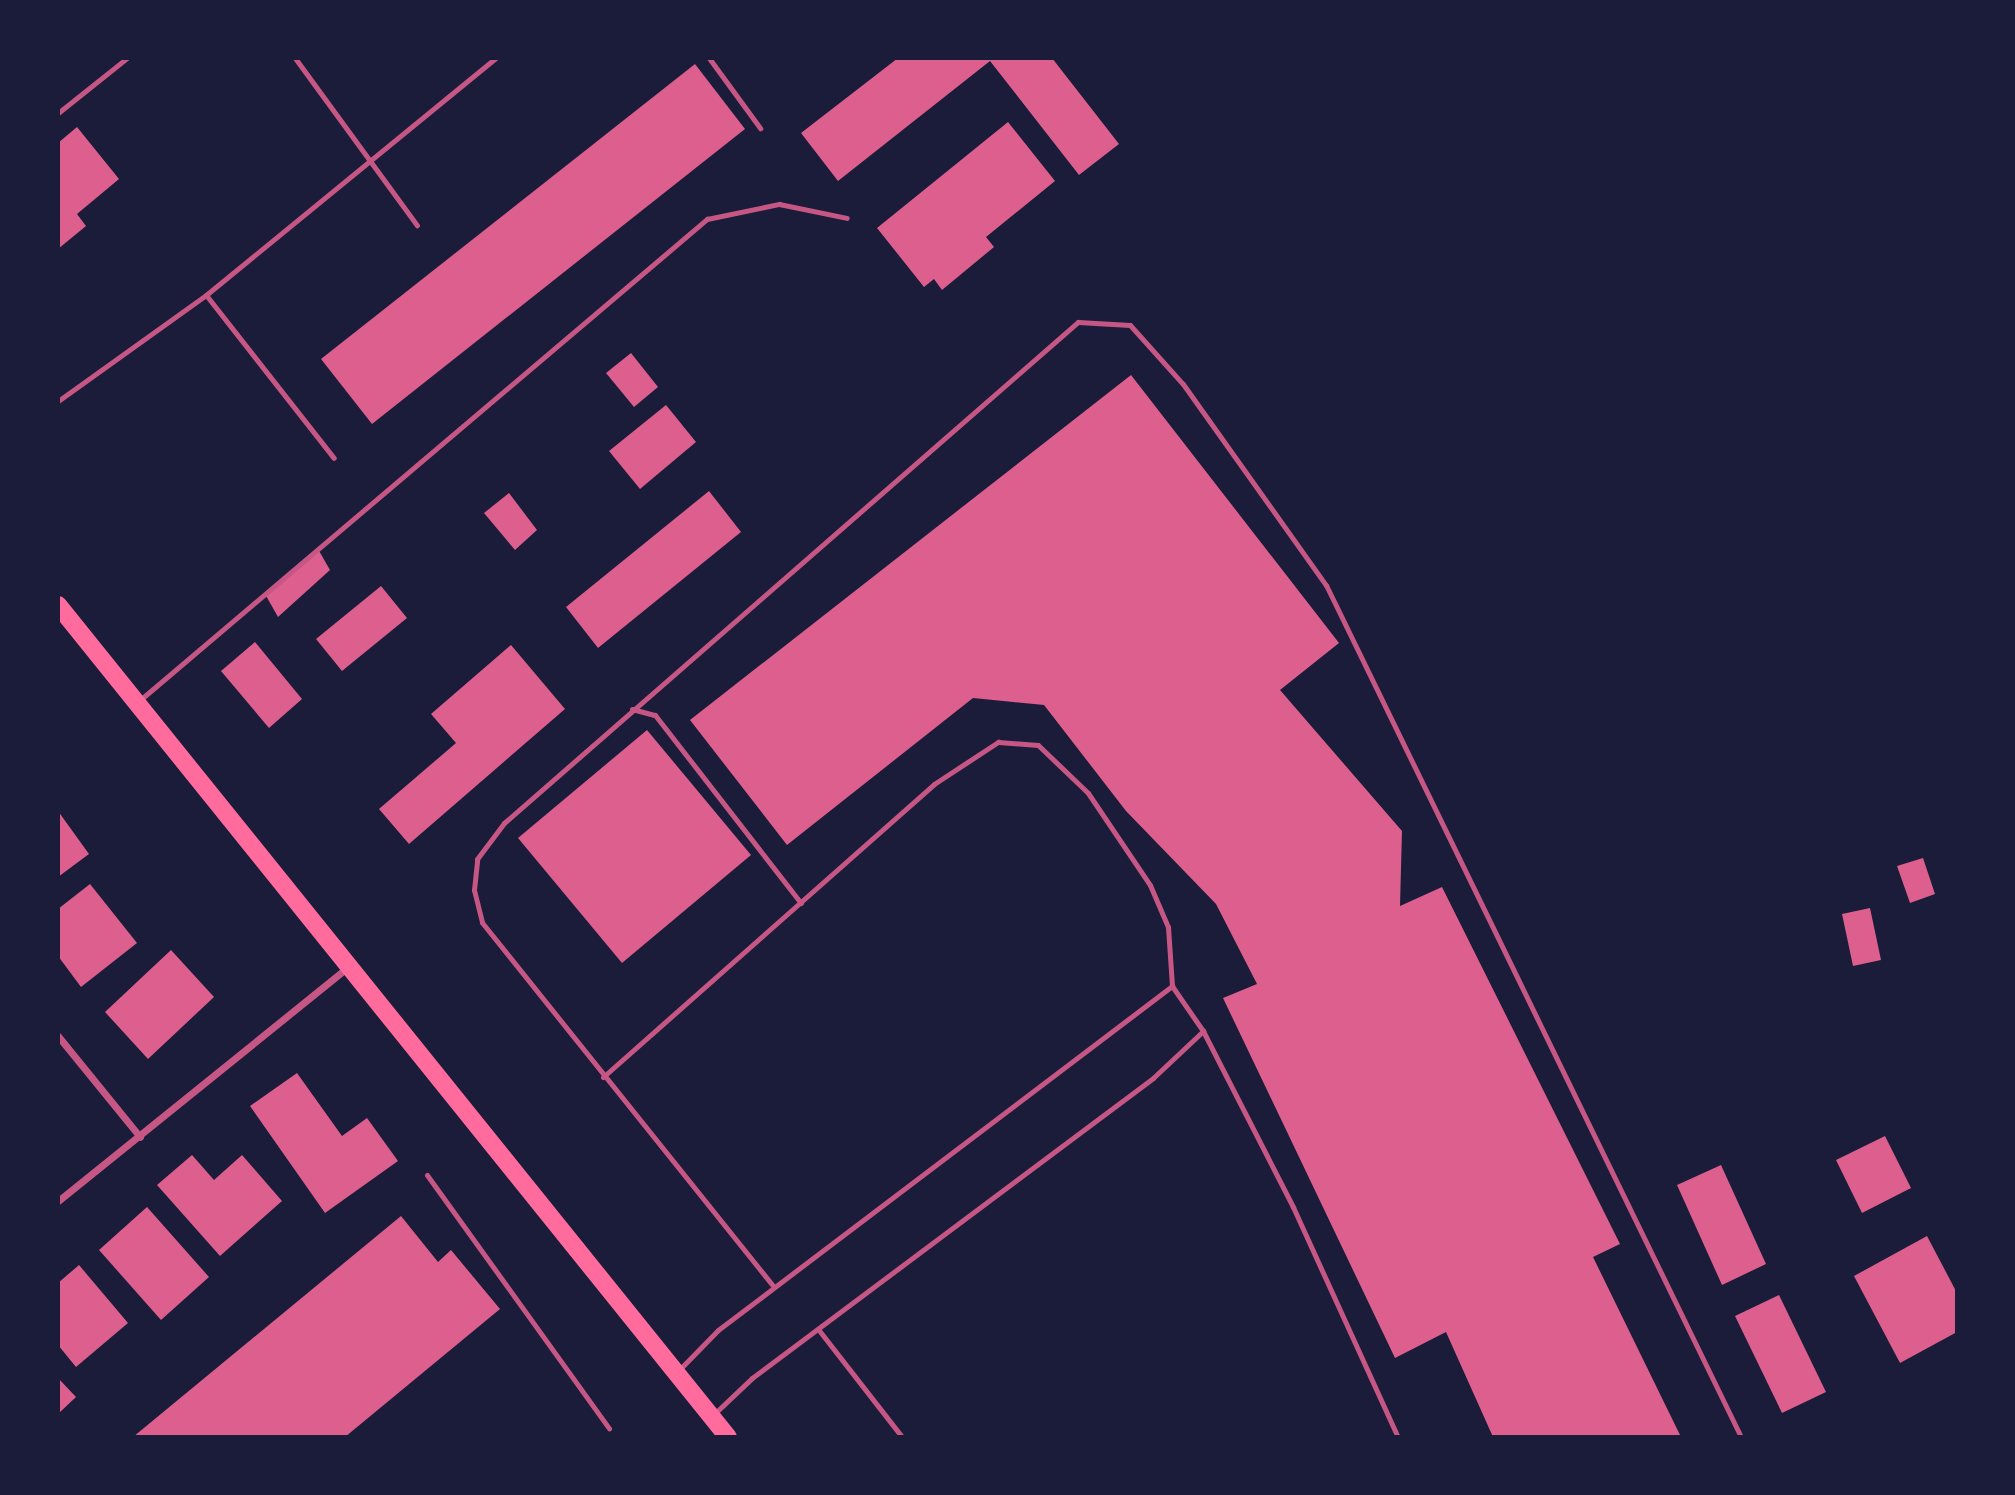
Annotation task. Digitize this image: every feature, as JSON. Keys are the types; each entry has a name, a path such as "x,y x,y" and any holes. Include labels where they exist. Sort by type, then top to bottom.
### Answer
{"main road":[{"path":"58,606 347,968 678,1371 728,1437"}],"street":[{"path":"58,1201 347,968"},
{"path":"58,1036 140,1137"}],"lane":[{"path":"58,113 127,58"},
{"path":"295,58 417,225"},
{"path":"58,401 206,295 372,163 496,58"},
{"path":"709,58 760,128"},
{"path":"137,703 706,219 779,204 846,218"},
{"path":"206,295 334,458"},
{"path":"774,1287 603,1077 482,922 474,890 477,859 504,823 1078,322 1130,325 1183,384 1326,586 1741,1437"},
{"path":"632,709 655,715 801,903"},
{"path":"603,1077 934,784 998,742 1038,746 1088,793 1150,885 1168,927 1172,986 1203,1031 1340,1302 1398,1437"},
{"path":"678,1371 718,1330 1172,986"},
{"path":"712,1417 818,1329 1153,1078 1203,1031"},
{"path":"427,1175 609,1428"},
{"path":"818,1329 902,1437"}],"building":[{"path":"898,58 1052,58 1119,144 1079,175 990,61 838,181 801,133"},
{"path":"695,64 745,129 372,424 321,359"},
{"path":"1008,122 1055,181 986,237 994,247 942,290 934,279 924,287 877,228"},
{"path":"77,127 119,179 77,214 86,226 58,249 58,143"},
{"path":"631,353 658,387 634,407 606,373"},
{"path":"1131,375 1339,643 1280,690 1402,831 1400,906 1442,887 1620,1244 1593,1257 1681,1437 1493,1437 1446,1332 1395,1358 1223,998 1257,984 1216,904 1126,811 1044,705 973,698 787,845 690,720"},
{"path":"666,405 696,442 640,489 609,451"},
{"path":"709,491 741,532 598,648 566,607"},
{"path":"509,493 537,530 515,550 484,513"},
{"path":"318,549 330,570 278,617 265,594"},
{"path":"381,586 407,618 342,671 316,639"},
{"path":"255,642 302,699 269,728 221,671"},
{"path":"511,645 565,709 409,844 379,809 456,743 431,714"},
{"path":"647,730 751,855 622,963 518,838"},
{"path":"58,811 89,854 58,877"},
{"path":"1923,858 1935,894 1910,903 1897,866"},
{"path":"90,884 137,943 81,987 58,956 58,909"},
{"path":"1870,908 1881,960 1853,966 1842,914"},
{"path":"171,950 214,997 148,1059 105,1012"},
{"path":"297,1073 342,1136 367,1118 398,1161 325,1213 250,1106"},
{"path":"1885,1136 1911,1188 1862,1213 1836,1160"},
{"path":"192,1155 214,1180 242,1155 282,1201 220,1256 157,1185"},
{"path":"1721,1165 1766,1264 1722,1285 1677,1185"},
{"path":"147,1207 209,1277 161,1320 99,1250"},
{"path":"401,1216 438,1262 451,1250 500,1309 345,1437 133,1437"},
{"path":"1927,1236 1957,1293 1957,1332 1900,1363 1854,1276"},
{"path":"79,1265 128,1323 76,1367 58,1345 58,1283"},
{"path":"1779,1295 1826,1392 1782,1413 1735,1316"},
{"path":"58,1378 76,1397 58,1414"}]}
